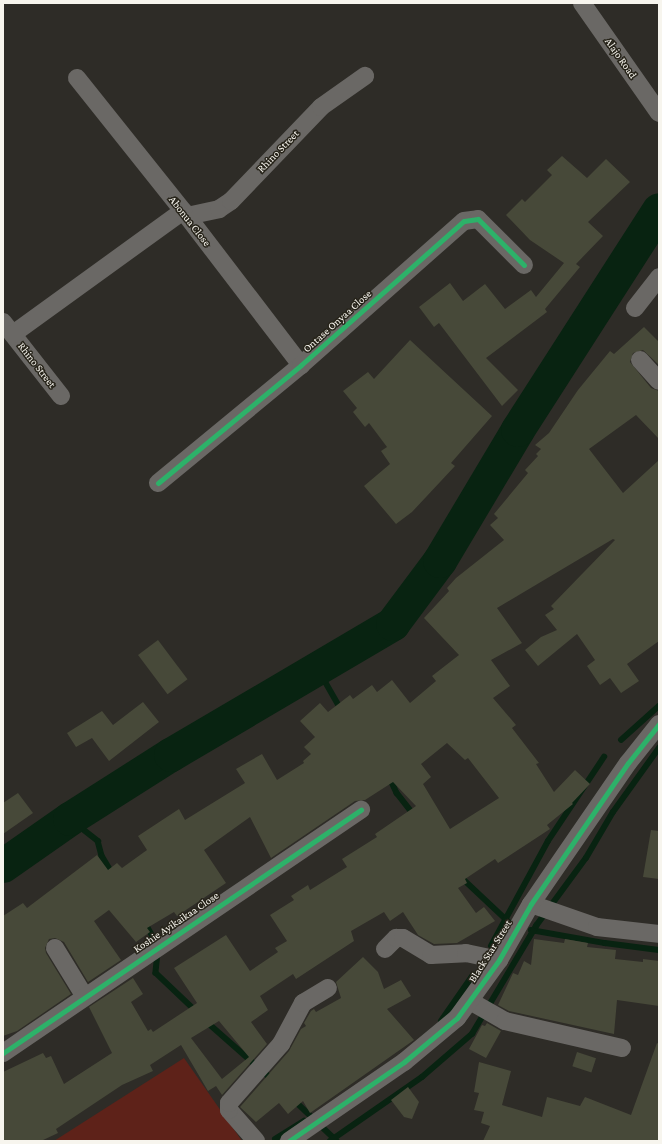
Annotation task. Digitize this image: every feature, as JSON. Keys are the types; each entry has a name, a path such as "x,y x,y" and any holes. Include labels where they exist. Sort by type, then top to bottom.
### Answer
{"street":[{"name":"Alajo Road","path":"582,3 659,113"},
{"name":"Rhino Street","path":"61,396 8,328 185,214 219,209 231,201 321,107 365,76"},
{"name":"Abonua Close","path":"77,78 185,214 301,366"},
{"name":"Ontase Onyaa Close","path":"158,483 301,366 464,221 478,219 524,265"},
{"path":"635,308 659,277"},
{"path":"640,360 659,381"},
{"name":"Black Star Street","path":"289,1141 404,1062 456,1018 499,960 531,904 628,763 659,724"},
{"name":"Koshie Ayikaikaa Close","path":"3,1053 361,810"},
{"path":"531,904 597,927 659,934"},
{"path":"385,949 396,938 403,938 431,955 466,953 499,960"},
{"path":"55,948 85,997"},
{"path":"256,1141 229,1110 229,1103 281,1044 303,1003 328,988"},
{"path":"470,1000 505,1021 622,1048"}],"shaded area":[{"path":"184,1058 242,1141 54,1141"}],"building":[{"path":"562,156 587,178 606,159 630,182 588,222 603,236 576,264 580,267 545,309 547,312 486,358 518,390 502,406 439,323 434,327 419,307 450,283 463,301 485,284 505,309 531,290 536,297 564,263 530,240 506,215 522,199 525,202 552,175 547,170"},
{"path":"644,327 659,342 659,365 643,350 633,353 630,362 651,388 659,391 659,439 636,415 589,449 623,493 659,460 659,641 627,664 639,681 621,693 610,678 600,685 587,666 595,660 577,634 538,666 525,650 541,637 557,630 545,615 554,609 551,606 615,540 613,539 497,608 522,643 491,660 510,686 493,698 516,725 512,728 539,763 536,764 554,792 575,770 590,784 572,803 573,804 547,825 550,829 498,863 495,859 465,879 467,883 458,888 476,913 484,907 495,921 457,943 434,944 418,935 403,912 390,921 384,912 351,931 354,941 296,979 293,974 260,996 268,1010 251,1022 267,1044 222,1095 216,1086 208,1091 181,1045 150,1065 153,1071 122,1085 56,1129 58,1133 41,1141 3,1141 3,1072 43,1053 46,1058 51,1056 64,1084 112,1053 89,1007 133,978 143,994 131,1002 148,1031 151,1029 153,1032 197,1003 174,968 226,935 250,971 278,952 275,948 287,941 270,915 294,900 291,896 308,885 310,890 347,867 342,859 377,837 375,834 416,806 393,782 365,800 355,801 271,858 250,817 204,850 226,883 177,916 174,912 147,928 150,932 136,942 109,910 94,921 121,960 88,982 64,942 55,938 49,939 45,948 46,953 71,994 17,1031 3,1036 3,916 23,903 27,908 97,855 108,870 117,863 122,868 147,850 138,836 179,809 185,820 245,783 236,769 262,754 277,780 304,763 303,761 311,754 304,747 315,737 300,721 320,703 328,712 350,695 353,699 372,685 377,692 392,680 410,703 436,681 432,676 459,655 424,618 449,591 447,588 456,578 504,540 490,525 498,518 494,514 528,473 525,470 538,456 536,454 541,449 535,445 549,433 578,390 610,351 614,354","holes":["447,743 465,760 468,758 499,798 450,829 423,784 431,777 421,764","219,1021 249,1057 222,1079 191,1038"]},
{"path":"410,340 492,416 451,463 455,466 412,512 396,524 364,486 390,464 381,451 387,447 369,423 365,427 353,412 357,408 343,391 368,372 374,379"},
{"path":"158,640 187,679 168,694 138,655"},
{"path":"143,702 159,722 109,761 92,738 76,747 67,733 102,711 113,725"},
{"path":"18,793 33,813 3,834 3,803"},
{"path":"651,830 659,831 659,879 643,877"},
{"path":"534,939 564,943 565,939 588,943 587,947 616,950 615,959 643,962 643,959 659,961 659,1006 617,1000 614,1034 509,1011 498,1005 513,973 518,975 524,961 531,965"},
{"path":"363,957 378,972 384,989 401,980 411,996 387,1009 414,1040 310,1113 303,1101 288,1114 279,1103 256,1122 240,1107 289,1051 301,1029 306,1026 304,1023 311,1011 314,1009 316,1012 341,998 336,982"},
{"path":"487,1023 501,1031 486,1058 469,1049 482,1025 485,1026"},
{"path":"657,1043 659,1044 659,1141 483,1141 490,1126 481,1123 484,1112 474,1110 479,1093 474,1092 479,1062 511,1071 502,1105 542,1117 547,1097 580,1106 585,1097 631,1115"},
{"path":"577,1052 596,1058 591,1072 572,1066"},
{"path":"408,1087 419,1102 412,1119 404,1117 391,1100"}],"waterway":[{"path":"3,866 70,819 171,755 393,624 440,561 518,430 659,210"},
{"path":"317,667 341,709"},
{"path":"621,740 659,706"},
{"path":"330,1141 422,1077 472,1034 536,926 586,858 613,812 659,748"},
{"path":"491,946 548,841 604,757"},
{"path":"389,776 397,793 415,816"},
{"path":"70,819 98,841 102,856 113,874"},
{"path":"461,877 510,923"},
{"path":"144,921 158,945"},
{"path":"531,930 605,943 659,950"},
{"path":"158,953 156,973 196,1011"},
{"path":"441,1021 473,975"},
{"path":"206,1021 273,1080"},
{"path":"294,1100 337,1141"},
{"path":"275,1139 304,1121"}],"cycle path":[{"path":"158,483 301,365 464,221 478,219 524,265"},
{"path":"289,1141 404,1062 457,1018 499,960 531,904 628,763 659,724"},
{"path":"3,1053 361,810"}]}
